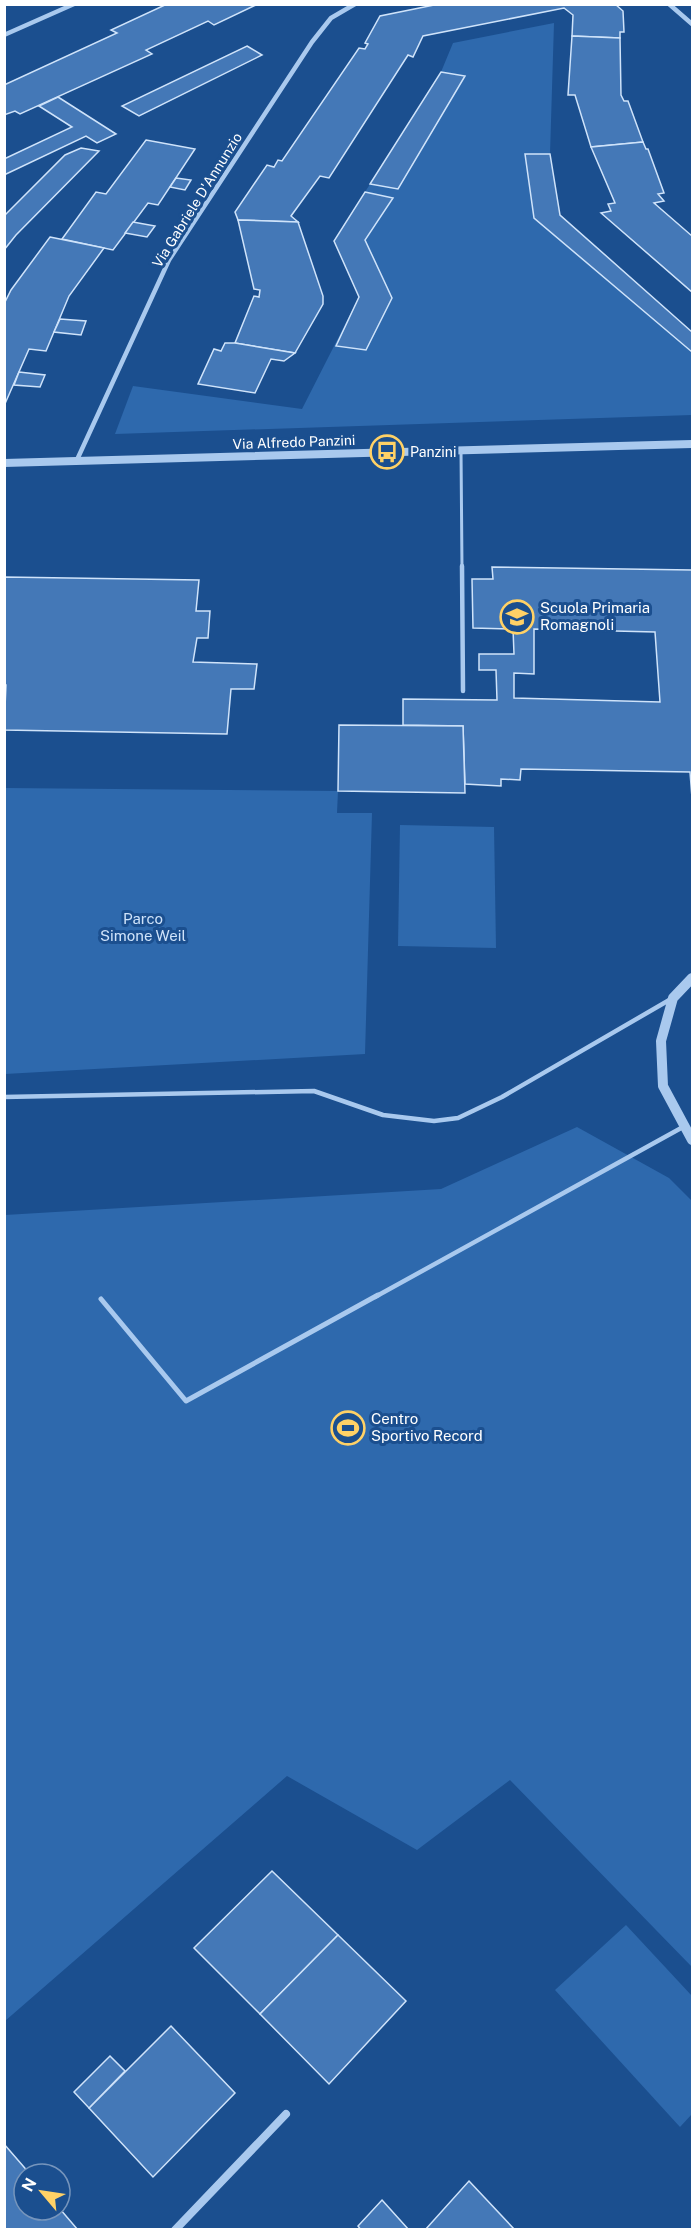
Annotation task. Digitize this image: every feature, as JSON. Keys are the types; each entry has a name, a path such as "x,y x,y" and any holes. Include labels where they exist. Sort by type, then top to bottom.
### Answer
{"street":[{"path":"4,35 74,4"},
{"name":"Via Gabriele D'Annunzio","path":"76,462 169,260 312,42 331,18 355,4"},
{"path":"669,4 693,24"},
{"name":"Via Alfredo Panzini","path":"4,463 693,444"},
{"path":"693,978 674,998 661,1041 663,1086 683,1127 693,1140"},
{"path":"175,2229 286,2114"}],"lane":[{"path":"461,450 463,692"},
{"path":"4,1097 314,1091 400,1118 434,1121 458,1118 502,1097 674,998"},
{"path":"101,1299 186,1401 683,1127"}],"green space":[{"path":"554,23 550,154 560,215 692,332 692,415 115,434 133,386 302,409 359,297 334,241 441,72 453,43"},
{"name":"Parco Simone Weil","path":"5,788 338,791 337,813 372,813 365,1054 5,1074"},
{"path":"400,825 494,827 496,948 398,946"},
{"name":"Centro Sportivo Record","path":"577,1127 669,1178 692,1201 692,1967 510,1780 417,1850 287,1776 5,2021 5,1215 441,1189"},
{"path":"626,1925 692,1996 692,2114 680,2127 555,1990"}],"building":[{"path":"167,4 258,4 214,25 208,21 146,50 152,54 20,114 15,111 4,115 4,85 117,33 111,30"},
{"path":"439,4 615,4 623,11 624,32 620,32 620,38 572,36 573,15 564,8 423,36 413,57 408,55 329,178 320,176 291,216 298,222 238,220 235,212 267,165 274,167 278,160 282,161 359,48 365,49 368,44 365,43 380,16"},
{"path":"572,36 620,38 621,95 624,101 628,101 643,142 591,147 575,95 568,95"},
{"path":"247,46 262,55 139,116 122,106"},
{"path":"441,72 465,76 398,189 370,184"},
{"path":"58,97 116,134 97,143 86,136 4,175 4,159 72,127 39,106"},
{"path":"146,140 195,149 158,205 148,203 113,250 62,239 96,192 106,194"},
{"path":"643,142 648,149 664,193 658,194 664,201 654,203 692,236 692,292 601,213 611,211 608,204 615,203 591,147"},
{"path":"81,148 99,151 4,250 4,216 65,155"},
{"path":"525,154 550,154 560,215 692,332 692,352 534,218"},
{"path":"176,178 191,180 185,190 170,187"},
{"path":"365,192 393,198 365,240 392,298 366,350 336,346 359,297 334,241"},
{"path":"238,220 298,222 323,296 323,304 295,353 235,343 254,296 259,297 260,290 254,289"},
{"path":"133,222 155,226 147,237 125,233"},
{"path":"50,237 104,248 69,296 46,351 29,349 4,406 4,304 11,290"},
{"path":"60,319 86,321 81,335 54,332"},
{"path":"225,343 295,353 284,361 271,359 255,393 198,384 214,349 221,351"},
{"path":"19,372 45,375 40,387 14,385"},
{"path":"492,567 692,570 692,798 690,772 521,769 520,780 501,779 501,786 465,784 463,726 403,725 403,699 497,700 496,670 479,670 479,654 514,654 513,629 473,628 472,579 493,579","holes":["534,629 655,632 660,702 514,698 514,673 534,674"]},
{"path":"4,577 199,580 196,611 210,611 208,638 197,638 193,662 257,664 254,689 231,689 227,734 4,730 6,685 4,685"},
{"path":"339,725 463,726 465,793 338,791"},
{"path":"272,1871 338,1935 260,2014 194,1948"},
{"path":"338,1935 406,2001 329,2084 260,2014"},
{"path":"171,2026 235,2093 153,2177 89,2108"},
{"path":"110,2056 125,2071 89,2108 74,2092"},
{"path":"4,2144 20,2162 12,2162 12,2222 71,2222 78,2230 4,2230"},
{"path":"469,2181 515,2230 425,2230"},
{"path":"382,2200 409,2230 361,2230 358,2226"}],"place":[{"name":"Panzini","path":"387,452"},
{"name":"Scuola Primaria Romagnoli","path":"517,617"},
{"name":"Centro Sportivo Record","path":"348,1428"}]}
